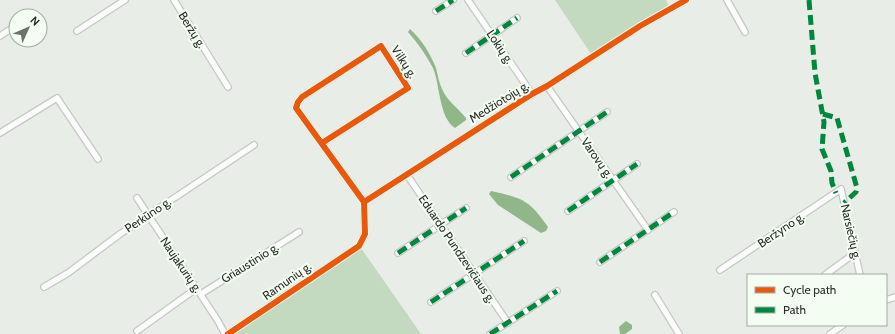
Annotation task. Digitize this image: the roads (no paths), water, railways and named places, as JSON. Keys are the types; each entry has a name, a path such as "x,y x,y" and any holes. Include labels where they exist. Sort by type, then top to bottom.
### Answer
{"street":[{"path":"77,31 125,0"},
{"name":"Beržų g.","path":"174,0 228,87"},
{"path":"436,11 453,0"},
{"name":"Lokių g.","path":"468,0 532,94"},
{"name":"Medžiotojų g.","path":"364,202 640,26 686,0"},
{"path":"727,0 745,32"},
{"path":"466,53 517,18"},
{"name":"Vilkų g.","path":"381,46 408,88 322,143 296,108 298,102 302,97 381,46"},
{"name":"Varovų g.","path":"547,86 648,230"},
{"path":"0,133 57,98 98,159"},
{"path":"511,177 607,112"},
{"path":"322,143 364,202"},
{"name":"Perkūno g.","path":"44,287 68,273 148,215 254,145"},
{"path":"568,211 637,164"},
{"name":"Eduardo Pundzevičiaus g.","path":"407,175 508,323"},
{"name":"Narsiečių g.","path":"841,189 860,274"},
{"name":"Beržyno g.","path":"720,270 841,189"},
{"name":"Naujakurių g.","path":"136,198 201,294 226,334"},
{"name":"Ramunių g.","path":"226,334 359,246 365,234 364,202"},
{"path":"398,253 466,208"},
{"path":"600,262 674,212"},
{"name":"Griaustinio g.","path":"201,294 299,232"},
{"path":"431,302 524,241"},
{"path":"826,274 856,253"},
{"path":"137,331 197,288"},
{"path":"490,334 557,290"},
{"path":"655,295 679,334"},
{"path":"830,334 841,326"}]}
